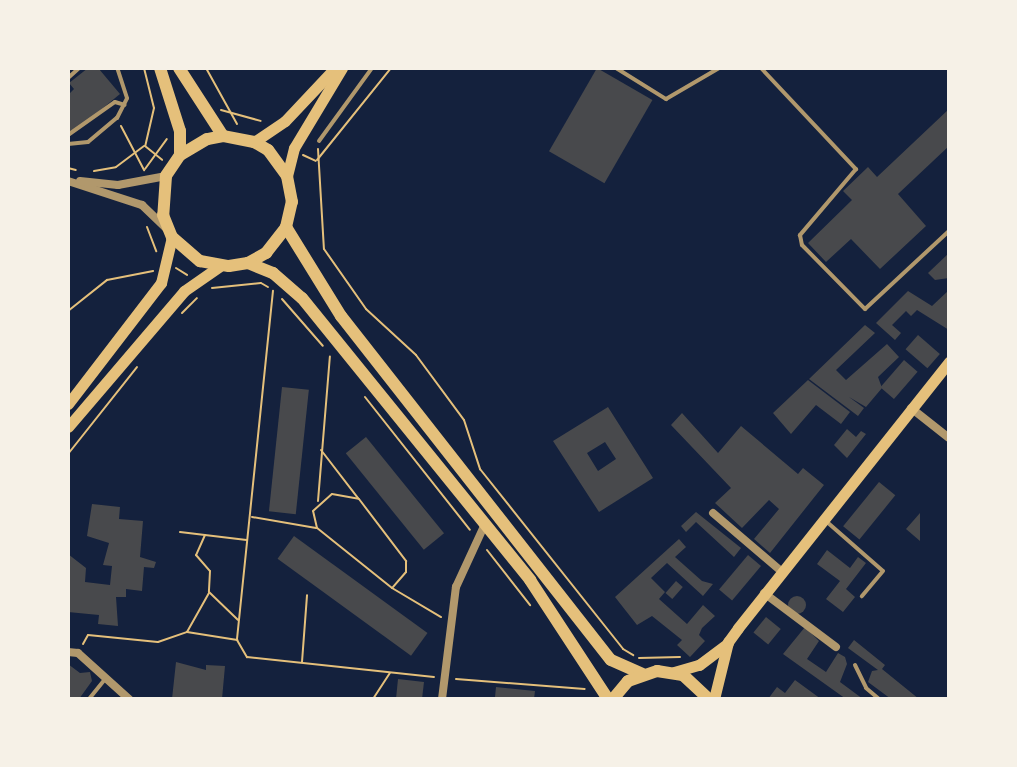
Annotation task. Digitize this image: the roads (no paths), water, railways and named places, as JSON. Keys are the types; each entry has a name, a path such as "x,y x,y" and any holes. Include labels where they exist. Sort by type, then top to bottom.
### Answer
{"main road":[{"path":"160,68 180,131 180,155"},
{"path":"179,68 208,118 223,136"},
{"path":"254,142 273,131 335,68"},
{"path":"68,427 195,280 220,266 248,263 266,253 286,227 292,202 287,176 294,148 342,68"},
{"path":"68,404 161,283 170,233 161,199 168,171 180,155 223,136 238,137 268,150 287,176"},
{"path":"286,227 341,316 611,660 642,674 672,672 699,665 728,642 822,518 949,362"},
{"path":"170,233 189,254 220,266"},
{"path":"248,263 273,273 302,298 565,627 610,699 642,674"},
{"path":"672,672 693,681 712,699 728,642"}],"street":[{"path":"68,180 143,182 168,171"},
{"path":"68,180 142,205 170,233"},
{"path":"911,408 949,438"},
{"path":"713,513 781,571"},
{"path":"442,699 450,621 461,569 485,524"},
{"path":"764,593 836,647"},
{"path":"73,652 129,699"}],"lane":[{"path":"68,90 68,81 79,68"},
{"path":"68,144 88,142 117,118 125,105 125,84 117,68"},
{"path":"319,141 372,68"},
{"path":"616,68 666,99 719,68"},
{"path":"761,68 856,169 800,235 802,245 865,309 949,231"},
{"path":"68,135 115,102 125,105"},
{"path":"822,518 883,571 862,596"},
{"path":"855,665 866,688 879,699"},
{"path":"89,699 105,679"}]}
